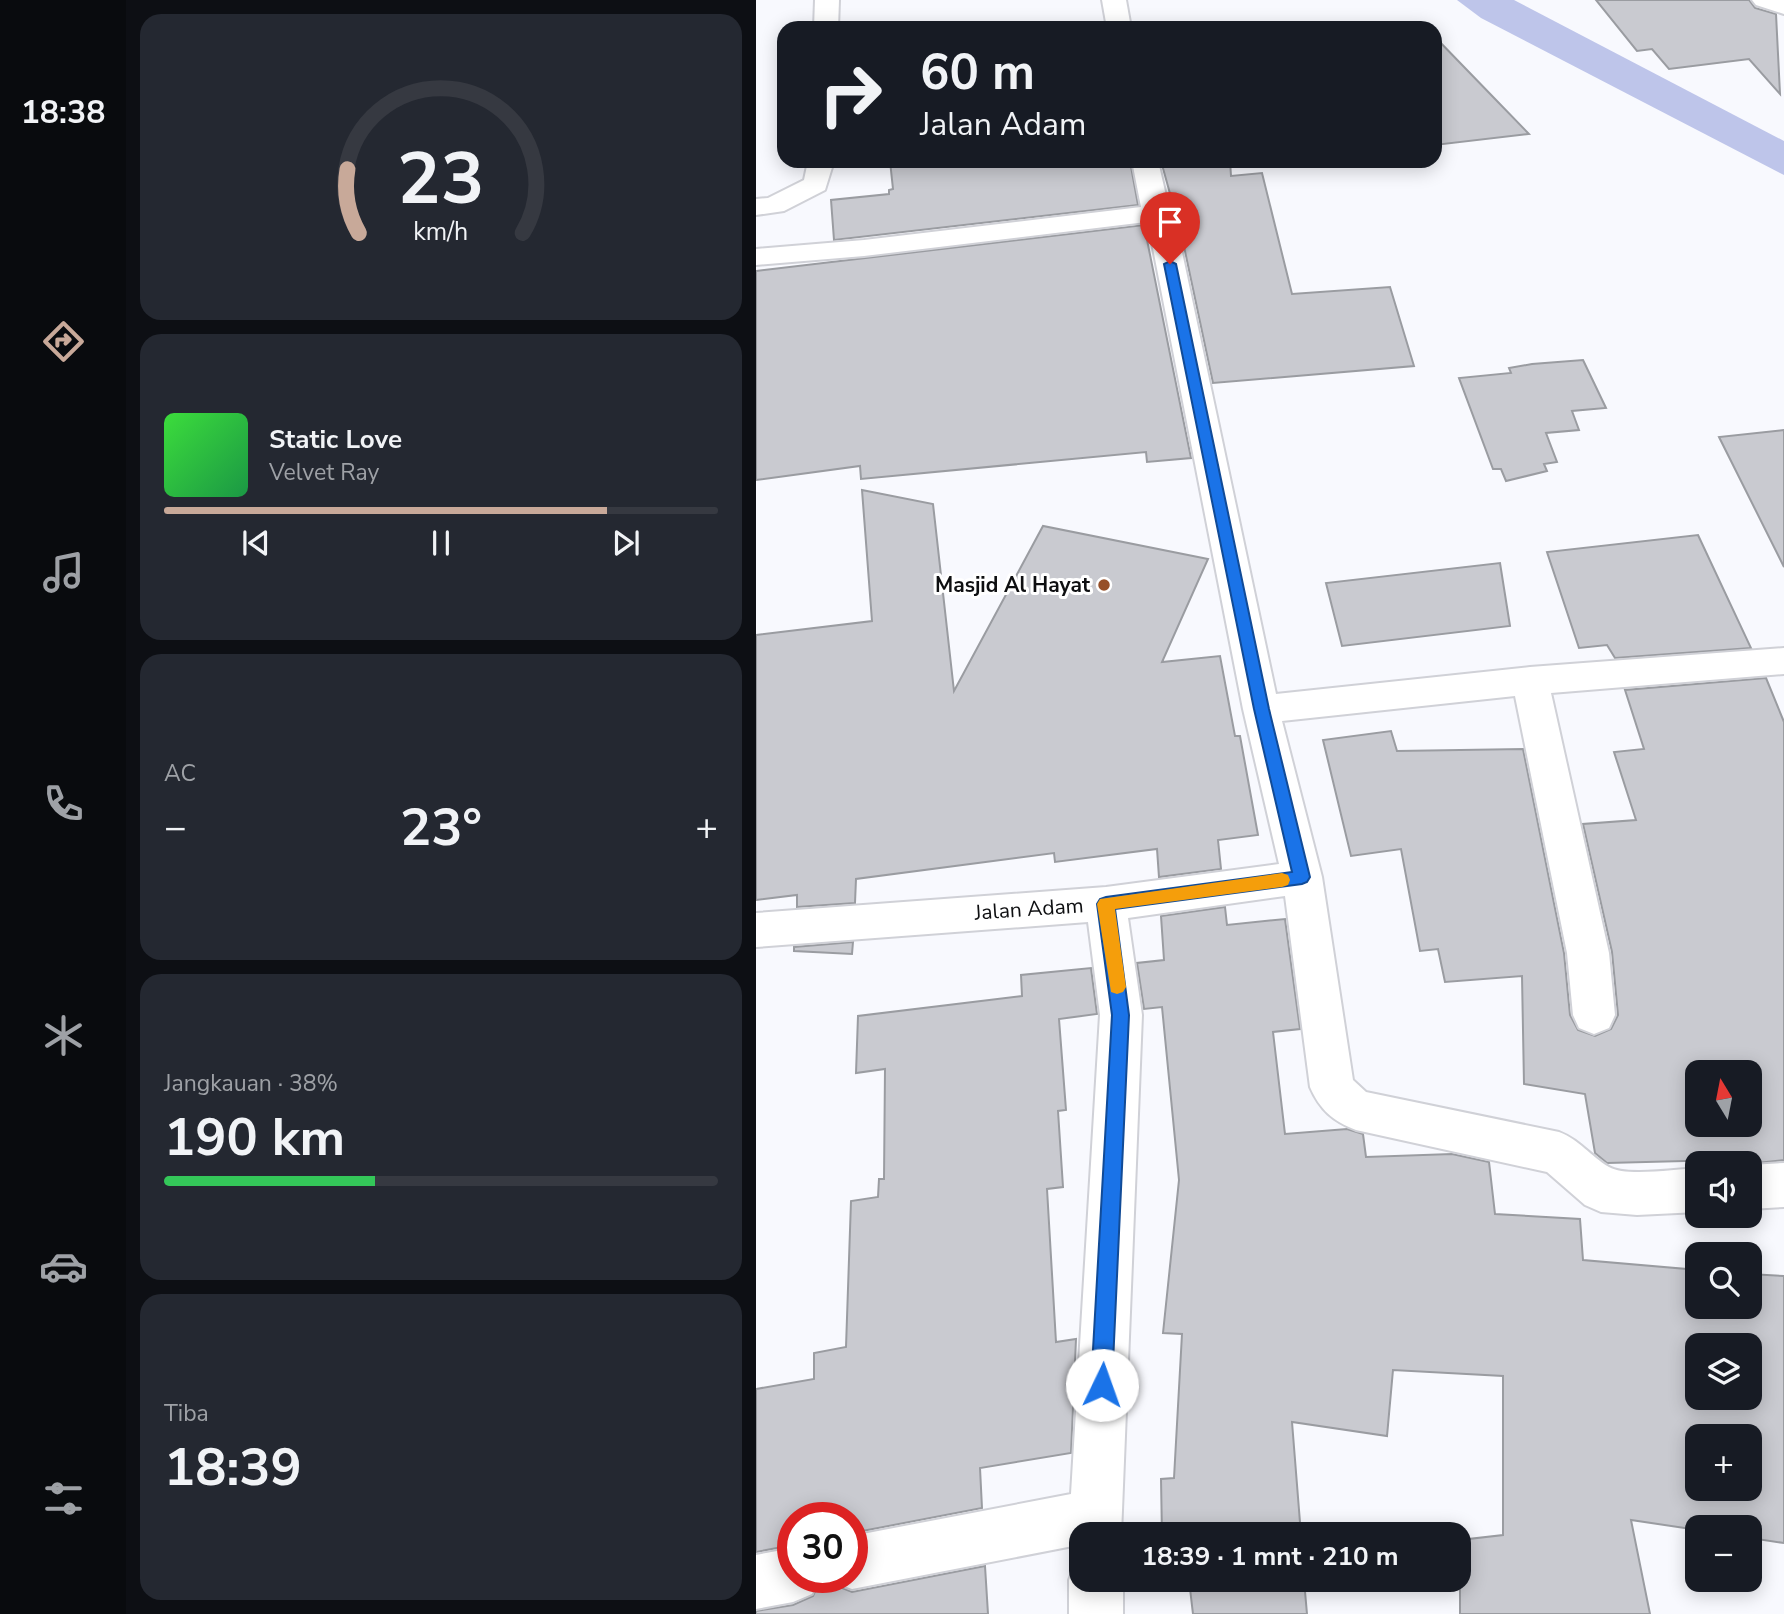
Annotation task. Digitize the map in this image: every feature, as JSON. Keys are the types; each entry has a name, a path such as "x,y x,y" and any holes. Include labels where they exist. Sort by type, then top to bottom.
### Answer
{"street":[{"path":"826,21 827,0"},
{"path":"1114,0 1118,21"},
{"path":"1764,0 1784,7"},
{"path":"756,207 774,205 816,184 821,168"},
{"path":"1147,168 1156,213 1165,238 1261,709 1302,877 1332,1087 1341,1099 1356,1110 1559,1153 1601,1190 1637,1193 1685,1191"},
{"path":"756,257 864,248 1156,213"},
{"path":"1261,709 1530,681 1784,661"},
{"path":"1530,681 1588,953 1594,1015"},
{"name":"Jalan Adam","path":"756,930 1106,904 1302,877"},
{"path":"1094,1522 1121,1015 1106,904"},
{"path":"1762,1186 1784,1185"},
{"path":"868,1561 1069,1530"},
{"path":"756,1582 777,1578"},
{"path":"1096,1592 1096,1614"}],"water":[{"path":"1457,0 1514,0 1784,141 1784,175 1481,18"}],"building":[{"path":"1596,0 1749,0 1755,8 1776,14 1780,94 1749,59 1669,69 1652,49 1637,51"},
{"path":"1442,44 1497,101 1529,134 1442,144"},
{"path":"891,168 1131,168 1138,205 834,240 831,200 889,194 889,190 893,189"},
{"path":"1163,168 1230,168 1231,176 1262,173 1292,294 1390,287 1414,366 1213,383 1182,237"},
{"path":"1144,225 1191,458 1147,462 1146,452 861,479 860,466 756,480 756,271"},
{"path":"1583,360 1606,408 1572,411 1579,430 1546,433 1557,462 1544,464 1547,471 1506,481 1501,469 1493,469 1459,378 1511,373 1509,368 1532,364"},
{"path":"1784,430 1784,567 1719,437"},
{"path":"862,490 933,504 954,691 1043,526 1208,559 1162,662 1220,656 1235,736 1240,736 1258,835 1218,840 1221,869 1159,877 1157,849 1055,862 1054,853 856,879 855,903 797,907 797,895 756,900 756,635 872,621"},
{"path":"1698,535 1751,648 1615,658 1607,645 1579,648 1547,552"},
{"path":"1500,563 1510,626 1342,646 1326,583"},
{"path":"1766,678 1784,722 1784,1160 1762,1162 1762,1151 1685,1151 1685,1161 1607,1163 1595,1153 1585,1094 1524,1084 1522,976 1445,982 1438,949 1420,951 1401,849 1351,856 1323,740 1391,731 1397,751 1523,749 1564,953 1570,1015 1578,1030 1595,1036 1611,1029 1618,1015 1612,952 1583,824 1636,820 1614,752 1644,749 1625,690"},
{"path":"1225,907 1227,925 1285,919 1300,1029 1273,1032 1285,1134 1347,1129 1363,1134 1366,1157 1452,1154 1489,1162 1495,1214 1580,1219 1583,1260 1685,1269 1685,1319 1762,1319 1762,1275 1784,1276 1784,1543 1762,1540 1762,1515 1685,1515 1685,1528 1631,1520 1650,1614 1460,1614 1460,1592 1471,1592 1471,1539 1503,1535 1503,1376 1393,1370 1387,1436 1292,1422 1300,1522 1162,1522 1161,1479 1174,1478 1182,1334 1163,1333 1179,1180 1162,1007 1144,1009 1137,963 1164,960 1161,916"},
{"path":"853,942 852,954 794,951 794,947"},
{"path":"1091,968 1097,1014 1059,1019 1066,1110 1058,1111 1063,1187 1047,1189 1056,1342 1076,1339 1071,1453 980,1468 982,1508 868,1530 868,1502 777,1502 777,1548 756,1552 756,1389 814,1379 814,1353 846,1347 851,1201 878,1197 879,1179 884,1179 885,1069 856,1073 858,1016 1022,996 1021,975"},
{"path":"985,1566 988,1614 756,1614 756,1611 793,1605 814,1593 868,1593 868,1589"},
{"path":"1190,1592 1305,1592 1307,1614 1193,1614"}],"slow traffic":[{"path":"1117,987 1106,904 1282,880"}],"place":[{"name":"Masjid Al Hayat","path":"1104,585"}],"route":[{"path":"1102,1385 1121,1015 1106,904 1302,877 1261,709 1170,264"}]}
